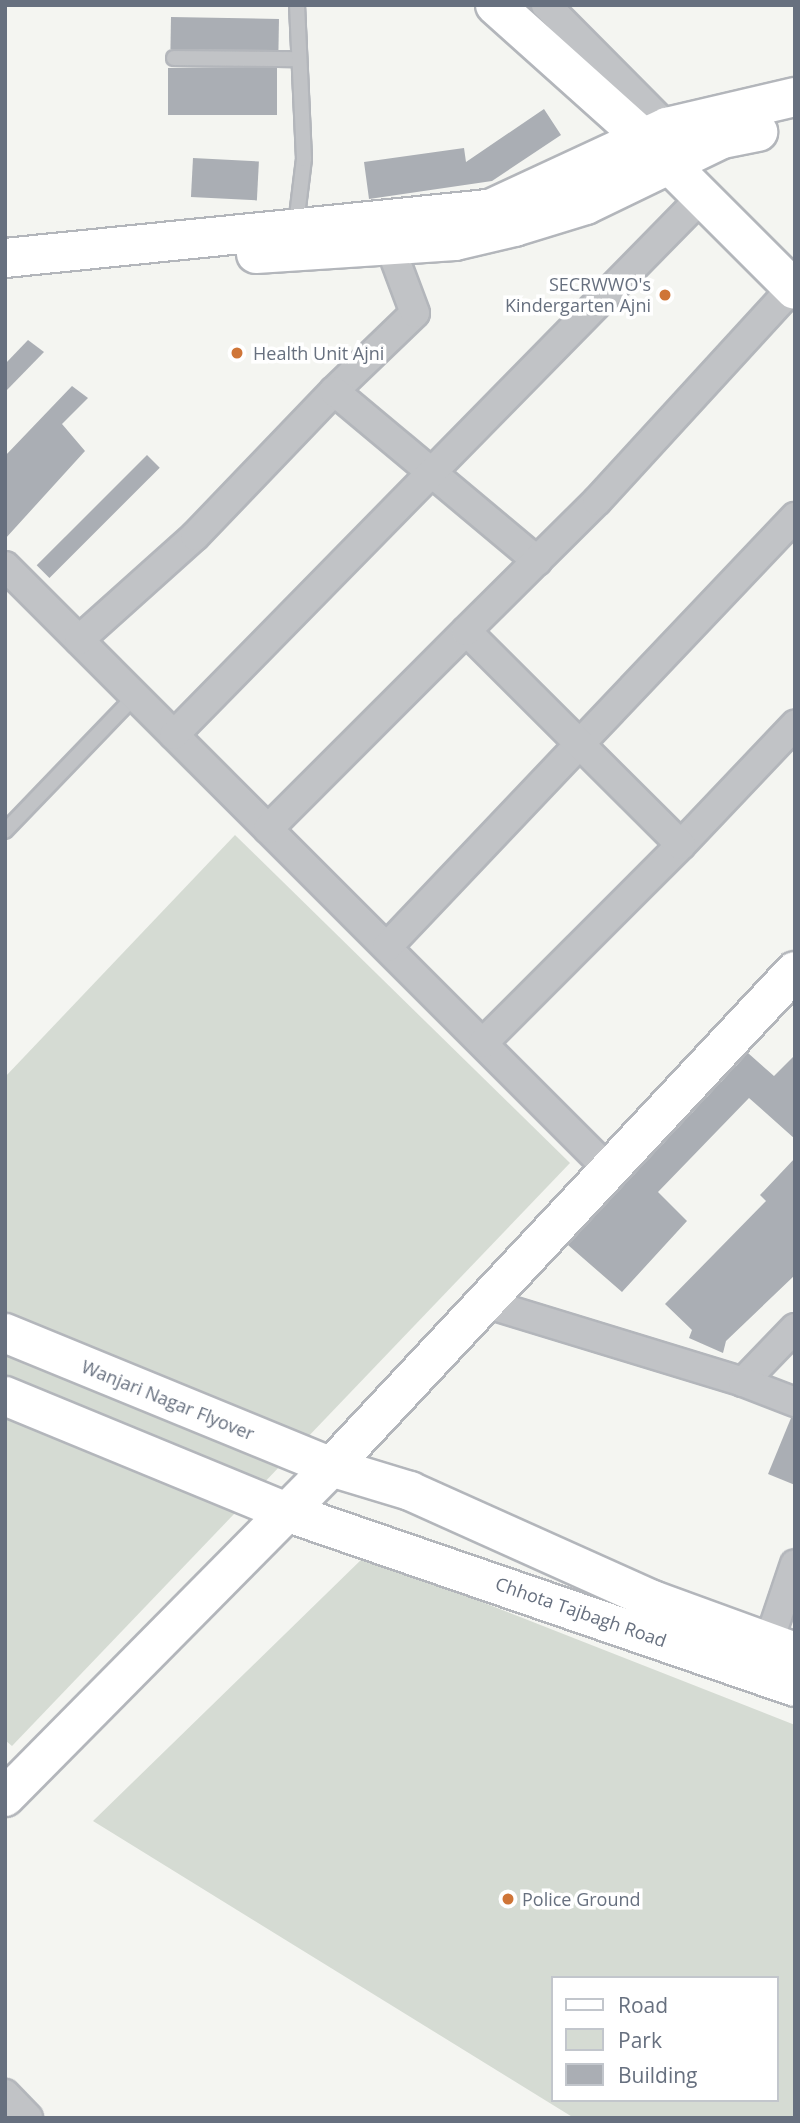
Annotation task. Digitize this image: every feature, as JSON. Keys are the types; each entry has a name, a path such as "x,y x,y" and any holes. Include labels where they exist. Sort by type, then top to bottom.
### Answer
{"main road":[{"path":"495,5 659,142 702,197 794,289"},
{"path":"5,258 296,225 490,209 659,142 795,97"},
{"path":"5,279 136,261 455,241 586,205 659,142 722,139 795,124"},
{"path":"5,1797 331,1467 609,1170 789,988"},
{"name":"Wanjari Nagar Flyover","path":"5,1334 331,1467 410,1491 781,1648"},
{"path":"5,1396 286,1513"},
{"name":"Chhota Tajbagh Road","path":"286,1513 366,1538 795,1687"}],"street":[{"path":"546,5 659,142"},
{"path":"174,735 702,197"},
{"path":"79,640 195,536 334,391 415,313 390,246"},
{"path":"268,829 537,561 794,289"},
{"path":"334,391 409,459 434,470 537,561"},
{"path":"387,947 795,517"},
{"path":"5,566 609,1170"},
{"path":"466,631 681,845"},
{"path":"483,1043 681,845 795,725"},
{"path":"485,1303 743,1382 795,1402"},
{"path":"743,1382 795,1328"},
{"path":"781,1648 795,1564"},
{"path":"5,2094 28,2118"}],"lane":[{"path":"296,225 303,210 304,159 296,59 297,5"},
{"path":"174,58 296,59"},
{"path":"5,831 135,696"}],"green space":[{"path":"235,835 570,1163 12,1746 5,1740 5,1077"},
{"name":"Police Ground","path":"365,1556 795,1725 795,2118 574,2118 93,1821"}],"building":[{"path":"171,17 279,19 278,51 170,49"},
{"path":"168,68 277,68 277,115 168,115"},
{"path":"544,109 561,135 492,181 369,199 364,162 464,148 466,162"},
{"path":"193,158 259,161 257,200 191,197"},
{"path":"28,340 44,352 5,392 5,364"},
{"path":"72,386 88,398 62,424 85,451 5,539 5,456"},
{"path":"147,455 160,468 49,578 37,565"},
{"path":"748,1053 774,1076 795,1055 795,1139 749,1098 658,1192 687,1221 622,1292 568,1245"},
{"path":"795,1158 795,1275 726,1341 723,1353 689,1338 692,1330 665,1304 766,1201 760,1195"},
{"path":"791,1418 795,1418 795,1485 768,1474"}],"place":[{"name":"SECRWWO's Kindergarten Ajni","path":"665,295"},
{"name":"Health Unit Ajni","path":"237,353"},
{"name":"Police Ground","path":"508,1899"}]}
